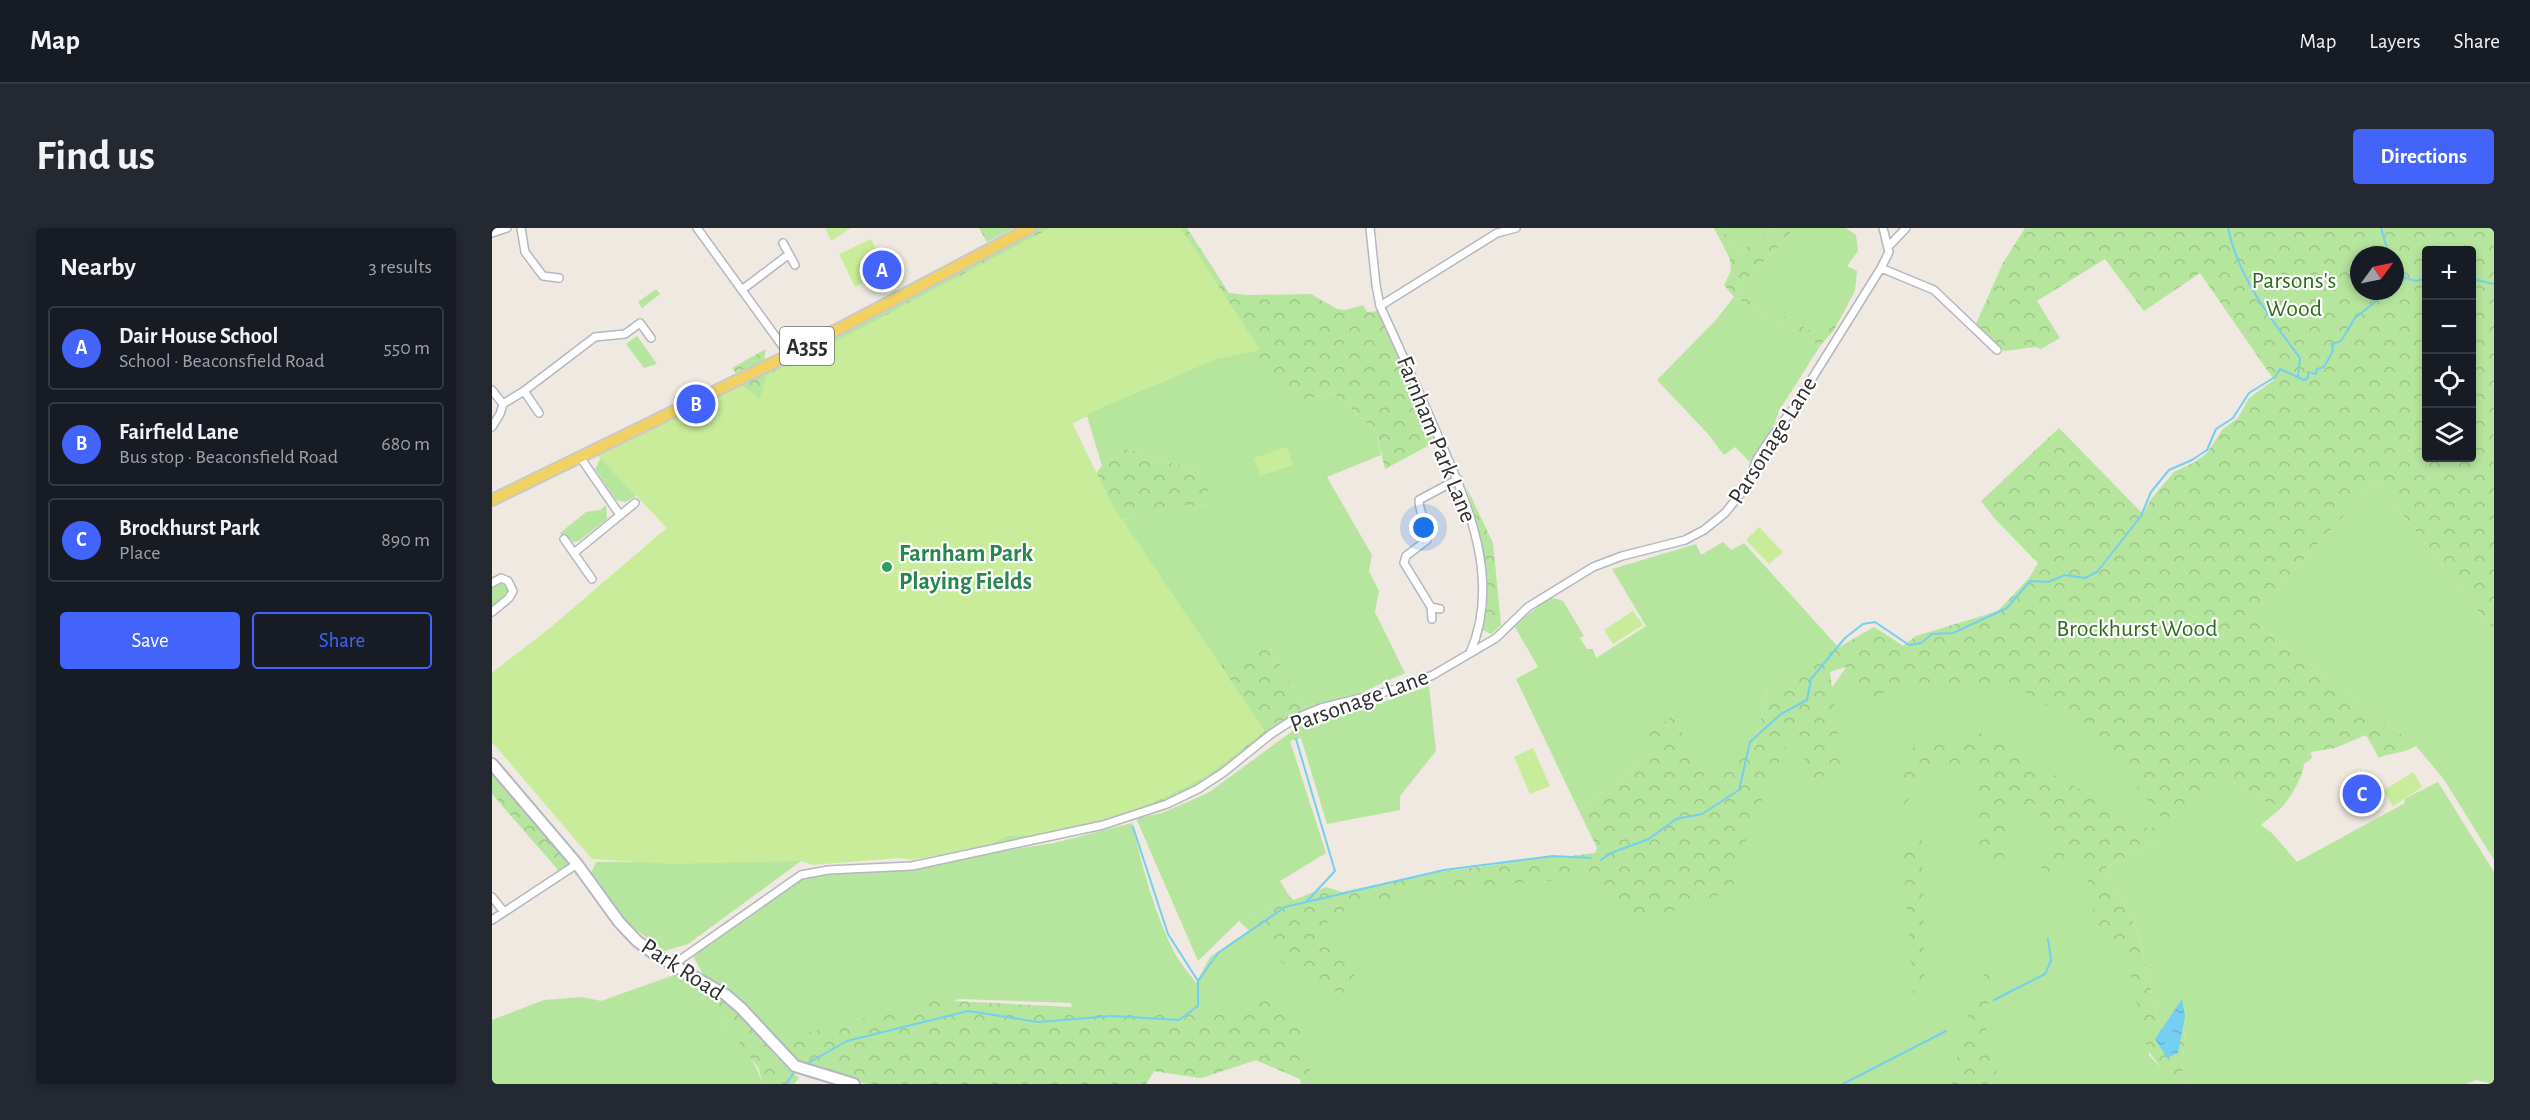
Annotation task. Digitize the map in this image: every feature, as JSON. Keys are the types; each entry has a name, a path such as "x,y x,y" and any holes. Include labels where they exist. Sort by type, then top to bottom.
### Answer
{"main road":[{"name":"A355","path":"492,500 789,355 1030,228"},
{"name":"Park Road","path":"492,764 577,864 619,922 637,941 656,955 726,995 795,1066 854,1084"}],"street":[{"path":"492,233 507,228"},
{"path":"520,228 525,252 543,276 559,278"},
{"path":"697,228 789,355"},
{"name":"Farnham Park Lane","path":"1370,228 1380,306 1458,479 1473,522 1484,598 1476,638 1470,653"},
{"path":"1380,306 1497,233 1516,228"},
{"name":"Parsonage Lane","path":"674,964 801,875 828,870 912,866 1103,825 1167,804 1207,784 1294,719 1321,708 1401,688 1433,675 1496,638 1528,607 1593,567 1622,556 1685,540 1704,530 1725,513 1746,487 1758,459 1795,405 1881,268 1889,252 1883,228"},
{"path":"1887,247 1906,228"},
{"path":"783,243 795,265"},
{"path":"743,289 788,255"},
{"path":"1881,268 1934,290 1997,350"},
{"path":"492,427 503,404 524,391 595,337 625,334 640,323 651,338"},
{"path":"492,390 503,404"},
{"path":"524,391 539,413"},
{"path":"580,457 620,515"},
{"path":"1432,619 1431,607 1404,563 1406,556 1427,540 1429,528 1419,507 1419,500 1458,479"},
{"path":"574,553 635,503"},
{"path":"564,539 592,579"},
{"path":"492,583 501,578 508,582 513,591 509,598 492,612"},
{"path":"1431,607 1440,609"},
{"path":"492,920 577,864"},
{"path":"492,897 504,912"}],"green space":[{"path":"825,228 851,228 831,241"},
{"path":"979,228 1014,228 987,242"},
{"path":"1038,228 1187,228 1229,293 1311,294 1337,309 1345,310 1363,305 1367,312 1378,311 1437,441 1385,469 1376,431 1332,392 1296,402 1256,354 1201,338 751,412 610,445"},
{"name":"Farnham Park Playing Fields","path":"1050,228 1181,228 1260,350 1217,359 1101,408 1072,423 1113,506 1265,731 1208,775 1132,814 1040,835 1006,836 994,843 944,854 912,860 899,858 812,865 801,861 674,864 592,859 492,742 492,673 549,629 667,528 596,454 742,385 760,399 766,375 805,358"},
{"path":"1714,228 1723,228 1738,253 1776,228 1790,228 1790,235 1736,290 1814,333 1855,291 1834,330 1820,346 1734,297 1724,285 1731,271 1730,259"},
{"path":"1723,228 1776,228 1738,253"},
{"path":"1790,228 1846,228 1856,235 1858,251 1847,266 1857,271 1855,291 1814,334 1736,290 1790,235"},
{"path":"2025,228 2494,228 2494,631 2376,481 2250,618 2416,746 2379,758 2366,735 2335,748 2311,752 2312,758 2304,764 2295,788 2279,810 2227,778 2164,820 2159,841 2106,867 2137,930 2159,1023 2186,1010 2182,1074 2191,1084 2172,1084 2147,1049 2123,943 2101,947 2085,869 2067,848 2050,893 2036,886 2055,825 2008,795 2003,866 1979,861 1977,770 1932,772 1903,806 1899,751 1977,731 2150,829 2163,820 2101,740 2014,685 1890,690 1864,703 1846,667 1830,672 1843,774 1806,784 1804,742 1787,744 1748,832 1732,890 1679,910 1625,918 1600,877 1432,889 1326,916 1332,943 1354,973 1358,998 1322,987 1287,967 1239,921 1290,897 1294,900 1326,887 1342,892 1429,873 1595,853 1597,848 1579,811 1655,750 1646,734 1672,717 1712,776 1754,747 1768,688 1874,627 1903,646 1916,636 1998,611 2029,578 2038,563 1995,519 1981,501 2059,428 2143,514 2151,499 2174,472 2206,454 2223,429 2238,418 2249,398 2274,380 2200,273 2144,311 2105,259 2037,301 2060,338 2041,349 2036,347 2004,351 1975,326 2003,263"},
{"path":"871,239 887,272 855,287 839,254"},
{"path":"656,289 660,294 642,308 638,302"},
{"path":"1734,297 1820,346 1779,411 1773,428 1750,462 1735,447 1724,455 1708,434 1657,380 1715,321"},
{"path":"637,336 657,364 644,368 626,344"},
{"name":"Farnham Park Playing Fields","path":"1201,337 1257,354 1296,402 1332,392 1376,431 1381,455 1327,477 1372,555 1369,571 1379,591 1375,612 1405,673 1358,694 1307,709 1267,643 1004,845 834,862 801,861 688,944 664,951 629,924 590,875 596,862 774,861 492,673 549,629 667,528 649,488 1118,521 1153,514 1175,502 1191,507 1208,504 1208,474 1117,446 1102,466 1087,416 1030,444 778,422"},
{"path":"766,349 764,360 736,373 732,368"},
{"path":"1117,446 1208,474 1208,504 1191,507 1175,502 1153,514 1118,521 1092,479"},
{"path":"1287,447 1293,465 1260,476 1254,458"},
{"path":"601,458 636,496 626,502 616,500 595,469"},
{"path":"2376,481 2494,631 2494,860 2443,778 2416,746 2250,618"},
{"path":"1466,486 1493,543 1501,625 1491,634 1483,630 1487,594 1484,557"},
{"path":"606,505 607,519 579,541 573,542 570,538 566,541 560,533 586,512 600,510"},
{"path":"1759,527 1783,552 1769,564 1746,540"},
{"path":"1723,542 1731,550 1744,543 1839,648 1768,688 1754,747 1712,777 1672,717 1655,750 1579,811 1516,679 1538,667 1515,627 1551,597 1563,601 1584,636 1580,638 1587,649 1593,649 1596,658 1646,626 1612,569 1696,544 1701,555"},
{"path":"500,583 510,587 509,595 492,608 492,588"},
{"path":"1633,611 1643,625 1613,644 1604,630"},
{"path":"1874,627 1903,646 1916,636 2227,778 2279,810 2261,825 2273,834 2297,862 2405,803 2404,799 2438,782 2494,872 2494,1084 2476,1080 2466,1084 2191,1084 2182,1074 2186,1010 2159,1023 2137,930 2106,867 2159,841 2134,845 2091,863 2147,1002 2149,1055 2175,1084 1302,1084 1300,1079 1256,1060 1201,1078 1154,1071 1146,1084 1091,1084 1071,1003 960,999 786,1051 742,1000 704,976 693,956 807,876 926,868 966,857 1054,843 1132,823 1144,872 1160,921 1174,952 1196,983 1210,957 1286,905 1431,875 1500,864 1504,861 1552,856 1593,861 1824,699"},
{"path":"1267,643 1307,709 1279,726 1215,774 1180,795 1106,822 1004,845 1000,831 1219,666"},
{"path":"1429,686 1436,751 1400,796 1400,810 1327,824 1301,738 1290,741 1326,853 1280,881 1290,897 1239,921 1198,961 1136,818 1162,813 1208,793 1298,727 1319,717 1358,711"},
{"path":"1533,748 1550,786 1530,794 1514,757"},
{"path":"492,771 568,860 567,866 559,871 492,794"},
{"path":"2413,772 2422,787 2393,806 2383,791"},
{"path":"1901,836 1922,839 1925,993 1914,1002"},
{"path":"1996,943 1985,1025 1999,1084 1950,1084 1966,1022"},
{"path":"658,961 703,985 734,1008 776,1056 799,1078 794,1084 762,1084 759,1069 727,1026 677,975"},
{"path":"677,974 738,1040 749,1055 762,1084 492,1084 492,1020 544,1000 582,997 601,1001"},
{"path":"1282,994 1297,1018 1311,1073 1318,1084 1301,1084 1300,1079 1256,1060 1201,1078 1154,1071 1146,1084 867,1084 813,1068 798,1061 780,1040 934,1000 1228,1015"}],"water":[{"path":"2182,999 2185,1016 2178,1053 2167,1058 2155,1039"}],"waterway":[{"path":"2228,228 2239,264 2257,297 2300,358 2298,376"},
{"path":"2381,228 2386,246"},
{"path":"2404,279 2422,279"},
{"path":"2476,280 2494,284"},
{"path":"1601,860 1611,853 1649,839 1676,819 1702,814 1739,790 1750,742 1781,714 1807,700 1811,679 1845,638 1863,624 1875,622 1909,645 1921,643 1932,634 1953,633 2007,608 2030,581 2048,582 2065,575 2085,578 2097,572 2141,516 2151,492 2169,470 2192,460 2207,450 2216,429 2233,418 2249,393 2275,377 2280,369 2304,380 2308,378 2308,372 2316,374 2317,369 2324,367 2333,351 2332,344 2341,341 2355,318 2378,300"},
{"path":"1296,739 1335,871 1307,901"},
{"path":"1133,827 1168,934 1198,981"},
{"path":"808,1063 847,1041 968,1011 1038,1022 1112,1016 1179,1020 1198,1006 1198,981 1218,953 1285,907 1444,870 1553,856 1591,858"},
{"path":"1994,1000 2045,974 2051,961 2048,939"},
{"path":"1843,1084 1946,1031"},
{"path":"786,1084 795,1071"}],"place":[{"name":"Dair House School","path":"882,270"},
{"name":"Fairfield Lane","path":"696,404"},
{"name":"Farnham Park Playing Fields","path":"887,567"},
{"name":"Brockhurst Park","path":"2362,794"}],"park label":[{"name":"Parsons's Wood","path":"2294,294"},
{"name":"Brockhurst Wood","path":"2137,628"}]}
